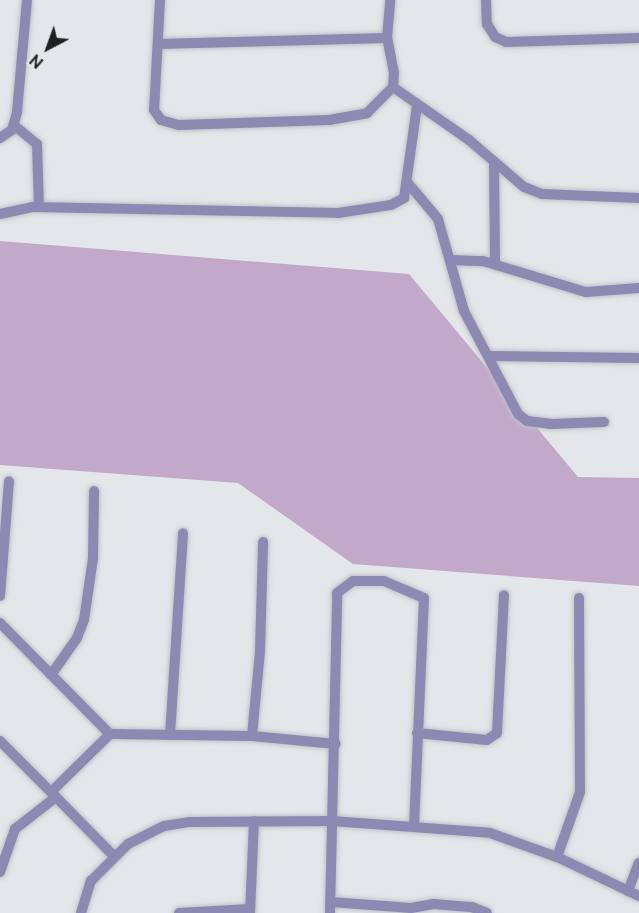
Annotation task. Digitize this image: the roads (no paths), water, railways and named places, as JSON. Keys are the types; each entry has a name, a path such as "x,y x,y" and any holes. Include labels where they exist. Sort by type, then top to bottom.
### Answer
{"street":[{"path":"0,138 8,135 14,125 27,0"},
{"path":"160,0 154,110 168,124 328,120 367,113 393,87 394,73 387,38 390,0"},
{"path":"486,0 487,24 495,37 506,42 639,38"},
{"path":"158,44 387,38"},
{"path":"393,87 417,106 469,140 494,165 524,187 542,194 639,198"},
{"path":"0,214 39,207 338,213 391,205 404,198 417,106"},
{"path":"14,125 37,144 39,207"},
{"path":"494,165 495,264"},
{"path":"406,182 438,219 464,311 490,356 518,414 527,421 604,422"},
{"path":"450,260 495,264 586,292 639,288"},
{"path":"490,356 639,358"},
{"path":"0,596 9,482"},
{"path":"51,675 77,638 84,621 93,558 94,491"},
{"path":"170,735 183,533"},
{"path":"252,736 260,652 262,542"},
{"path":"414,826 424,598 404,586 369,578 353,580 337,593 336,744 331,908 411,910 434,904 472,907 487,913"},
{"path":"417,733 487,740 497,733 504,595"},
{"path":"557,857 580,792 579,598"},
{"path":"0,623 110,734 252,736 336,744"},
{"path":"0,872 15,829 53,795 110,734"},
{"path":"0,741 114,856"},
{"path":"81,913 91,881 114,856 136,838 164,826 332,821 490,833 557,857 634,893 639,863"},
{"path":"179,913 250,911 254,822"}]}
